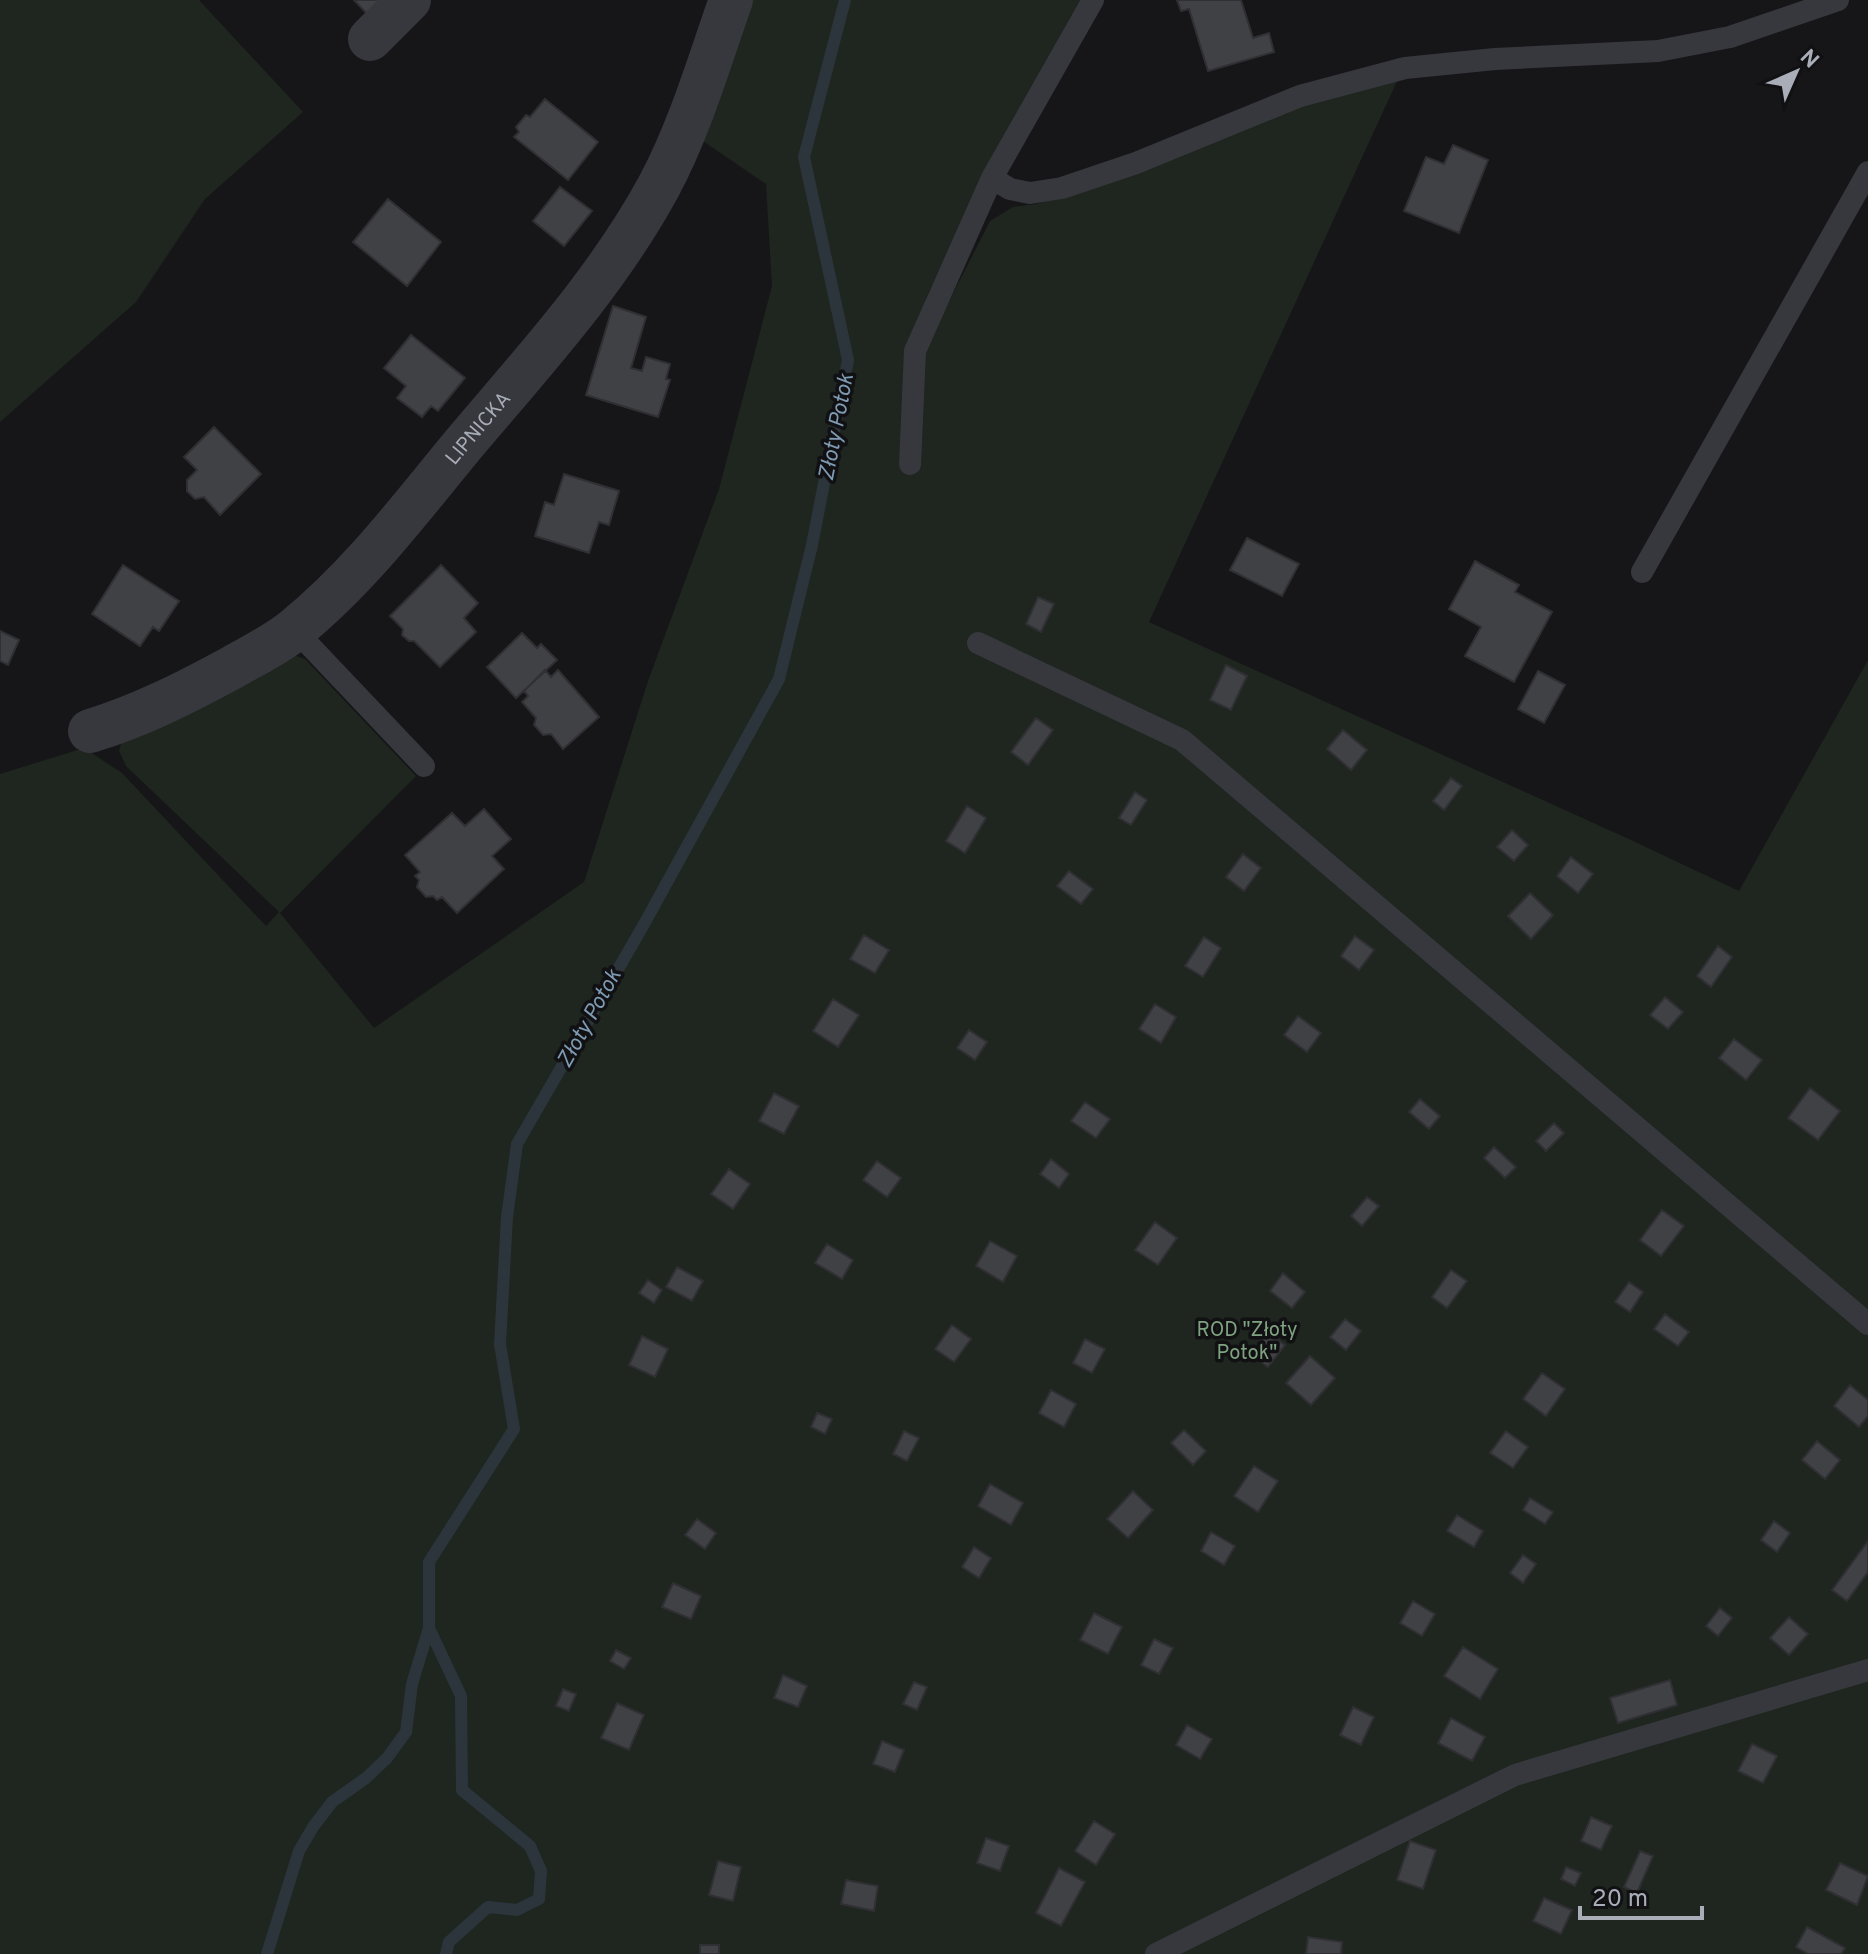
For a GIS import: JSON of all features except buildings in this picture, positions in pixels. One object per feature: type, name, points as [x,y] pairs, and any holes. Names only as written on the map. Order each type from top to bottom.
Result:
[{"type":"street","points":[[370,39],[409,0]]},
{"type":"street","name":"LIPNICKA","points":[[90,731],[186,693],[268,648],[295,630],[375,550],[584,300],[621,248],[679,145],[731,0]]},
{"type":"lane","points":[[910,464],[915,351],[992,178],[1093,0]]},
{"type":"lane","points":[[992,178],[1010,189],[1030,193],[1062,188],[1136,163],[1300,96],[1405,68],[1495,59],[1658,51],[1730,37],[1838,0]]},
{"type":"lane","points":[[1642,572],[1868,172]]},
{"type":"lane","points":[[295,630],[424,766]]},
{"type":"lane","points":[[978,643],[1182,740],[1868,1324]]},
{"type":"lane","points":[[1156,1954],[1515,1775],[1868,1670]]},
{"type":"green space","points":[[0,0],[199,0],[303,112],[205,199],[136,302],[0,422]]},
{"type":"green space","name":"ROD \"Złoty Potok\"","points":[[740,0],[1084,0],[979,187],[926,298],[939,321],[990,221],[1013,207],[1036,204],[1134,174],[1234,129],[1336,95],[1398,79],[1149,622],[1739,891],[1868,660],[1868,1954],[0,1954],[0,774],[84,748],[122,773],[266,926],[279,912],[126,766],[119,751],[122,740],[288,653],[305,659],[416,776],[280,913],[374,1028],[584,882],[648,681],[719,489],[772,286],[766,184],[694,135]]},
{"type":"waterway","name":"Złoty Potok","points":[[446,1954],[449,1942],[488,1907],[517,1910],[539,1899],[541,1871],[530,1846],[462,1790],[461,1696],[429,1628],[429,1562],[514,1429],[500,1344],[507,1217],[517,1144],[643,926],[779,679],[812,545],[848,360],[804,157],[845,0]]},
{"type":"waterway","points":[[267,1954],[299,1851],[313,1827],[332,1802],[366,1778],[387,1758],[406,1732],[412,1684],[429,1628]]}]
